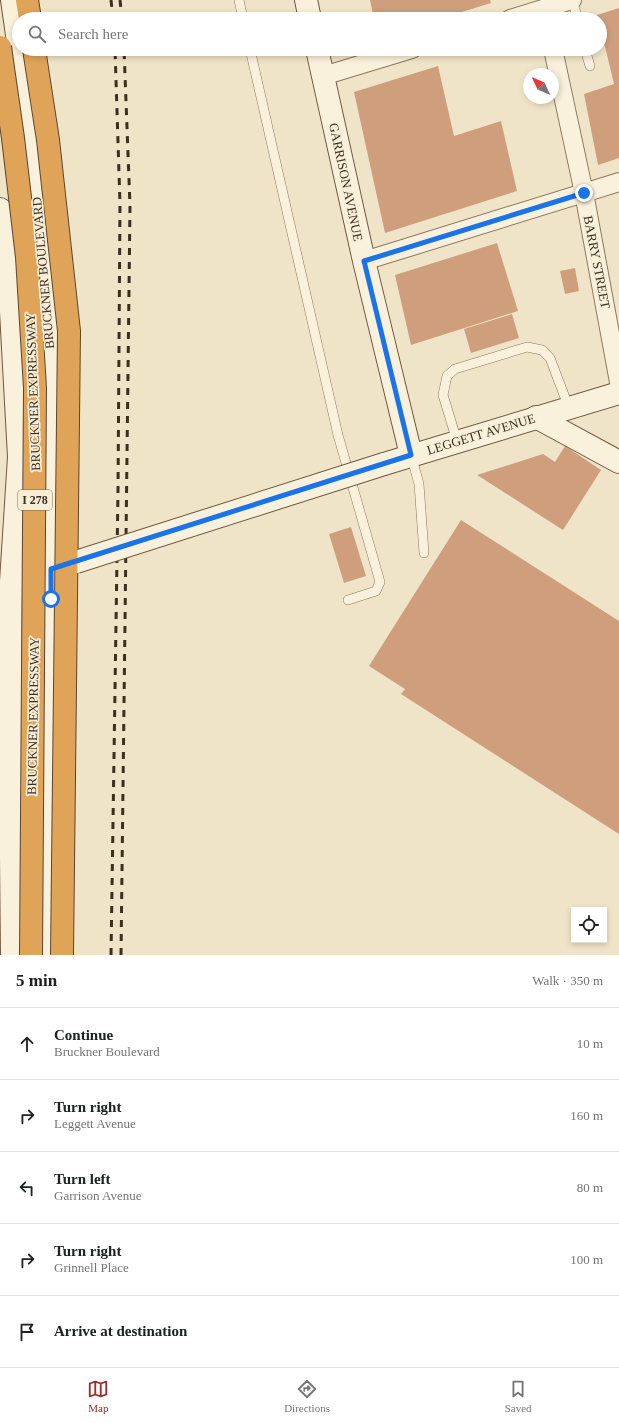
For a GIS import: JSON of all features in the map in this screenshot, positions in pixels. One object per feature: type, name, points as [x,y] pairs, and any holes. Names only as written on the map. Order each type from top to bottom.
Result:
[{"type":"highway","points":[[27,0],[29,12]]},
{"type":"highway","name":"BRUCKNER EXPRESSWAY","points":[[0,47],[13,138],[27,257],[35,388],[31,955]]},
{"type":"highway","name":"I 278","points":[[35,56],[52,172],[69,331],[62,955]]},
{"type":"main road","name":"BRUCKNER BOULEVARD","points":[[12,0],[14,12]]},
{"type":"main road","points":[[306,0],[309,12]]},
{"type":"main road","name":"BRUCKNER BOULEVARD","points":[[20,56],[29,119],[51,342],[51,569],[46,836],[46,955]]},
{"type":"main road","name":"GARRISON AVENUE","points":[[319,56],[364,261],[411,455]]},
{"type":"main road","points":[[0,209],[10,293],[19,457],[6,583],[12,955]]},
{"type":"main road","name":"LEGGETT AVENUE","points":[[6,583],[411,455],[619,393]]},
{"type":"main road","points":[[536,417],[619,462]]},
{"type":"street","points":[[534,12],[572,0]]},
{"type":"street","points":[[323,76],[389,56]]},
{"type":"street","name":"BARRY STREET","points":[[555,56],[584,193],[619,382]]},
{"type":"street","points":[[0,124],[29,119]]},
{"type":"street","points":[[364,261],[619,182]]},
{"type":"lane","points":[[239,0],[242,12]]},
{"type":"lane","points":[[572,0],[576,12]]},
{"type":"lane","points":[[252,56],[338,435],[380,582],[376,591],[348,600]]},
{"type":"lane","points":[[587,56],[590,66]]},
{"type":"lane","points":[[457,441],[443,396],[448,376],[455,369],[527,346],[542,350],[550,358],[569,408]]},
{"type":"lane","points":[[411,455],[419,484],[424,553]]},
{"type":"building","points":[[370,0],[490,0],[491,3],[462,12],[373,12]]},
{"type":"building","points":[[619,8],[619,158],[598,165],[584,94],[614,84],[607,55],[606,12]]},
{"type":"building","points":[[438,66],[454,136],[501,121],[517,191],[385,233],[354,92]]},
{"type":"building","points":[[497,243],[518,311],[411,345],[395,275]]},
{"type":"building","points":[[575,268],[579,291],[565,294],[560,271]]},
{"type":"building","points":[[512,314],[519,338],[471,353],[464,329]]},
{"type":"building","points":[[565,446],[601,470],[563,530],[477,475],[543,454],[555,462]]},
{"type":"building","points":[[461,520],[619,621],[619,834],[401,694],[405,689],[369,666]]},
{"type":"building","points":[[351,527],[366,576],[344,583],[329,534]]},
{"type":"railway","points":[[111,0],[112,12]]},
{"type":"railway","points":[[120,0],[121,12]]},
{"type":"railway","points":[[111,955],[118,491],[120,204],[115,56]]},
{"type":"railway","points":[[121,955],[130,206],[124,56]]},
{"type":"route","points":[[51,599],[51,569],[74,563],[411,455],[364,261],[584,193]]}]
